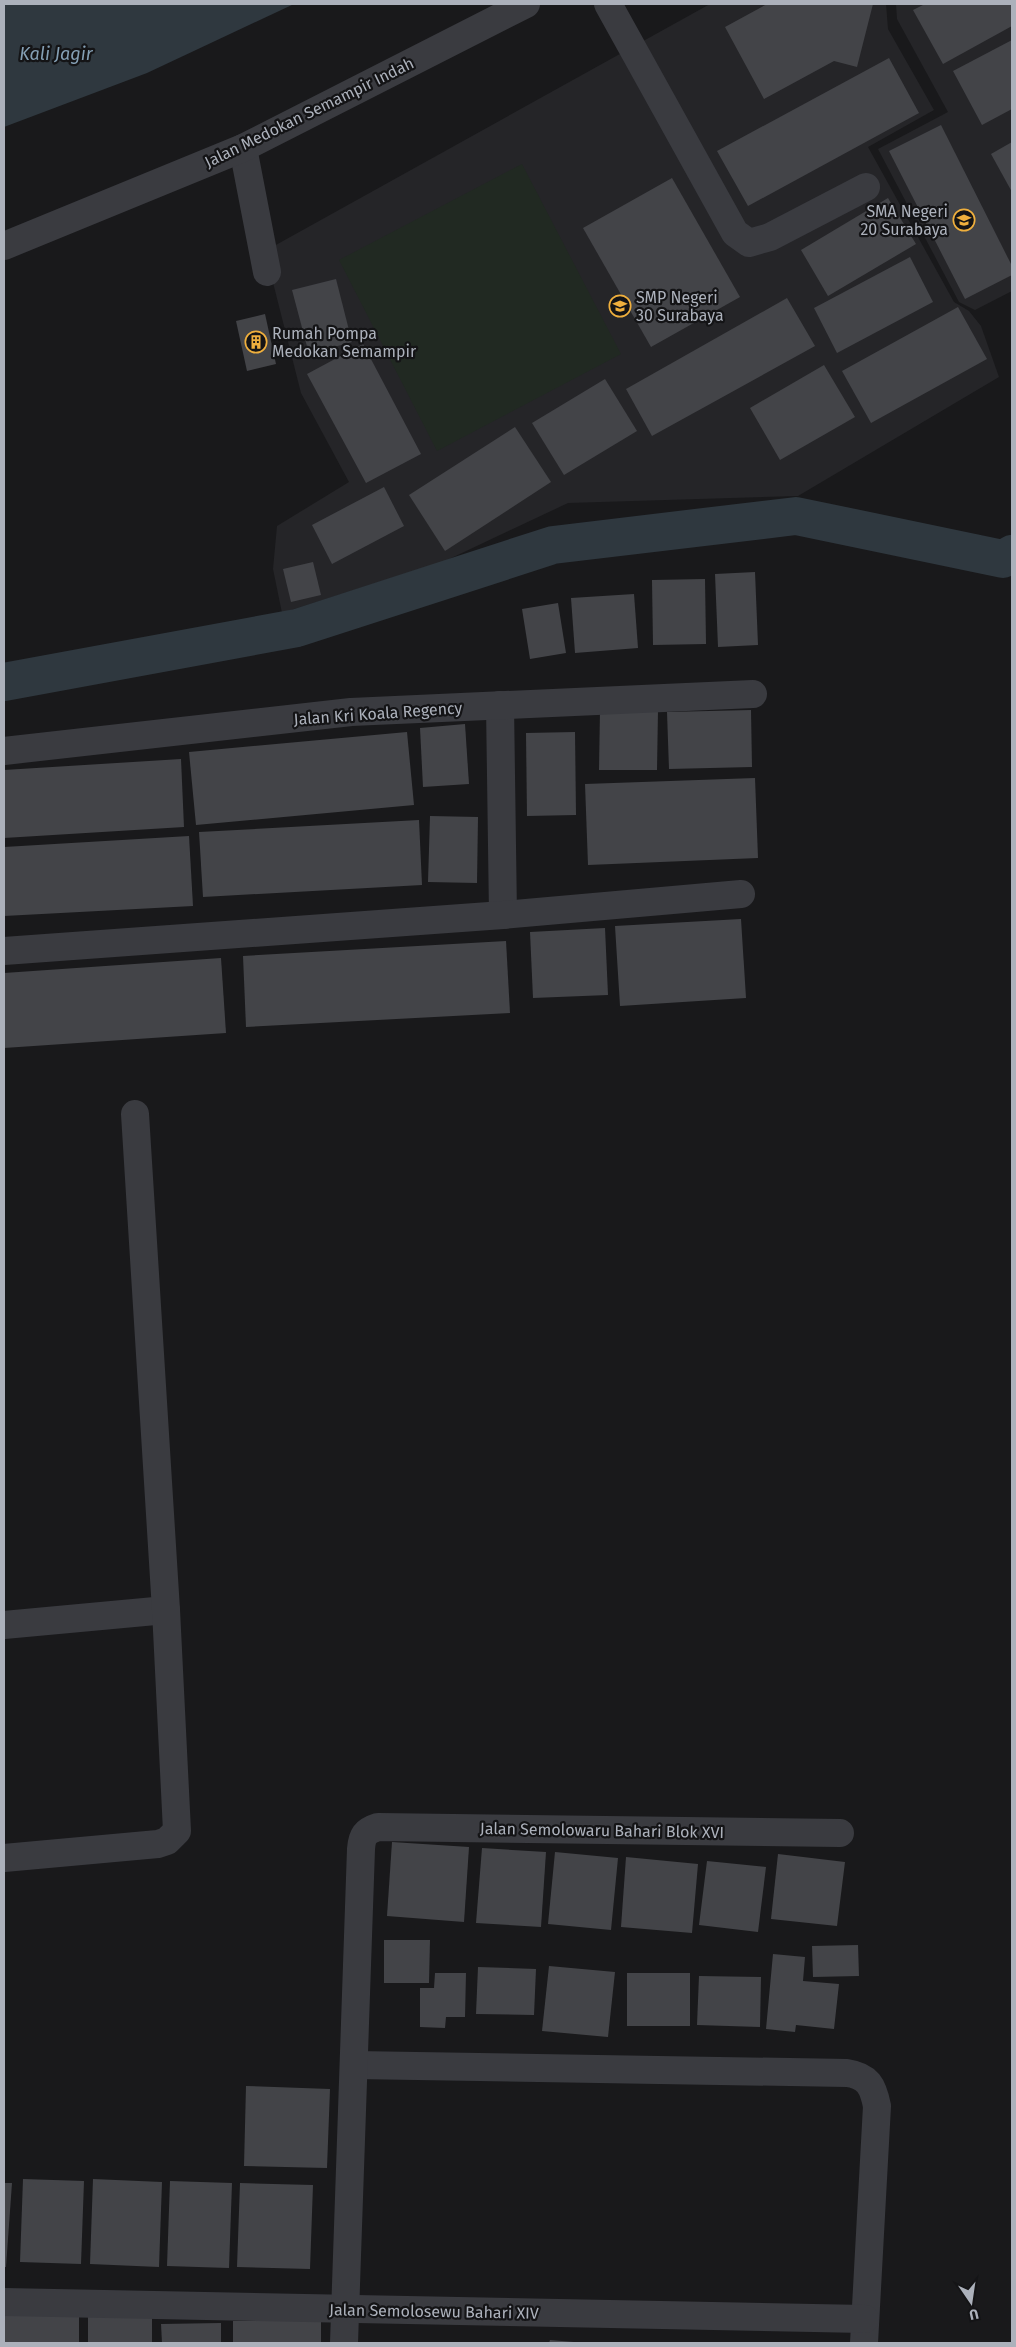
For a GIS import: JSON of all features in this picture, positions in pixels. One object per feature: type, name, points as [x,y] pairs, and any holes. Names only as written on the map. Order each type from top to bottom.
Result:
[{"type":"street","name":"Jalan Medokan Semampir Indah","points":[[4,246],[243,148],[526,4]]},
{"type":"street","points":[[608,4],[735,234],[749,243],[770,237],[866,187]]},
{"type":"street","points":[[243,148],[267,272]]},
{"type":"street","name":"Jalan Kri Koala Regency","points":[[4,751],[351,712],[753,694]]},
{"type":"street","points":[[500,705],[503,915]]},
{"type":"street","points":[[4,951],[503,915],[740,894]]},
{"type":"street","points":[[4,1858],[158,1844],[167,1841],[177,1831],[166,1610],[135,1114]]},
{"type":"street","points":[[4,1625],[166,1610]]},
{"type":"street","name":"Jalan Semolowaru Bahari Blok XVI","points":[[355,2065],[361,1849],[362,1838],[366,1832],[378,1827],[840,1833]]},
{"type":"street","points":[[344,2343],[355,2065],[858,2075],[868,2080],[877,2106],[864,2331]]},
{"type":"street","name":"Jalan Semolosewu Bahari XIV","points":[[4,2302],[345,2309],[864,2331]]},
{"type":"shaded area","name":"SMP Negeri 30 Surabaya","points":[[710,4],[886,4],[888,29],[934,110],[868,147],[954,302],[969,311],[981,326],[999,377],[798,496],[568,503],[445,561],[282,613],[273,569],[277,526],[349,482],[301,393],[265,251]]},
{"type":"shaded area","name":"SMA Negeri 20 Surabaya","points":[[896,4],[1012,4],[1012,291],[975,310],[959,302],[878,149],[948,112],[897,19]]},
{"type":"shaded area","points":[[522,164],[621,354],[437,451],[339,260]]},
{"type":"water","name":"Kali Jagir","points":[[4,4],[294,4],[147,73],[4,127]]},
{"type":"building","points":[[767,4],[873,4],[857,67],[834,61],[764,99],[725,27]]},
{"type":"building","points":[[925,4],[1012,4],[1012,26],[943,64],[913,10]]},
{"type":"building","points":[[1012,40],[1012,109],[982,125],[953,71]]},
{"type":"building","points":[[889,58],[919,113],[748,206],[717,151]]},
{"type":"building","points":[[941,125],[1012,266],[1012,275],[965,299],[889,151]]},
{"type":"building","points":[[1012,142],[1012,192],[991,154]]},
{"type":"building","points":[[672,178],[740,297],[651,347],[583,228]]},
{"type":"building","points":[[888,198],[916,244],[828,296],[801,250]]},
{"type":"building","points":[[910,257],[933,302],[837,353],[814,308]]},
{"type":"building","points":[[336,279],[352,342],[309,354],[292,290]]},
{"type":"building","points":[[787,298],[815,346],[652,436],[626,389]]},
{"type":"building","points":[[958,307],[987,359],[871,423],[842,371]]},
{"type":"building","name":"Rumah Pompa Medokan Semampir","points":[[265,314],[276,364],[247,371],[236,321]]},
{"type":"building","points":[[363,344],[421,454],[366,483],[307,374]]},
{"type":"building","points":[[824,365],[855,417],[780,460],[750,408]]},
{"type":"building","points":[[605,379],[637,431],[564,475],[532,423]]},
{"type":"building","points":[[515,427],[551,482],[445,551],[409,495]]},
{"type":"building","points":[[384,487],[404,526],[332,564],[312,525]]},
{"type":"building","points":[[313,562],[321,595],[291,602],[283,569]]},
{"type":"building","points":[[755,572],[758,645],[718,647],[715,574]]},
{"type":"building","points":[[705,579],[706,644],[653,645],[652,580]]},
{"type":"building","points":[[634,594],[638,648],[575,653],[571,598]]},
{"type":"building","points":[[558,603],[566,653],[530,659],[522,609]]},
{"type":"building","points":[[600,710],[658,710],[657,770],[599,770]]},
{"type":"building","points":[[751,710],[752,767],[669,769],[667,712]]},
{"type":"building","points":[[465,724],[469,784],[423,787],[420,728]]},
{"type":"building","points":[[407,732],[414,805],[196,825],[189,752]]},
{"type":"building","points":[[575,732],[576,815],[527,816],[526,733]]},
{"type":"building","points":[[181,759],[184,827],[4,838],[4,770]]},
{"type":"building","points":[[755,778],[758,858],[588,865],[585,784]]},
{"type":"building","points":[[430,816],[478,817],[477,883],[428,882]]},
{"type":"building","points":[[419,820],[422,885],[203,897],[199,832]]},
{"type":"building","points":[[189,836],[193,906],[4,916],[4,847]]},
{"type":"building","points":[[741,919],[746,998],[620,1006],[615,926]]},
{"type":"building","points":[[605,928],[608,995],[533,998],[530,932]]},
{"type":"building","points":[[506,941],[510,1013],[246,1027],[243,956]]},
{"type":"building","points":[[221,958],[226,1033],[4,1048],[4,973]]},
{"type":"building","points":[[392,1842],[469,1847],[464,1922],[387,1916]]},
{"type":"building","points":[[482,1848],[546,1852],[541,1927],[476,1923]]},
{"type":"building","points":[[555,1852],[618,1858],[611,1930],[548,1924]]},
{"type":"building","points":[[778,1854],[845,1862],[837,1926],[771,1919]]},
{"type":"building","points":[[626,1857],[698,1864],[692,1933],[621,1927]]},
{"type":"building","points":[[707,1861],[766,1867],[758,1932],[699,1925]]},
{"type":"building","points":[[384,1940],[430,1940],[429,1983],[384,1983]]},
{"type":"building","points":[[858,1945],[859,1976],[813,1977],[812,1946]]},
{"type":"building","points":[[773,1954],[805,1957],[803,1981],[839,1984],[834,2029],[796,2025],[795,2032],[766,2029]]},
{"type":"building","points":[[549,1966],[615,1972],[608,2037],[542,2031]]},
{"type":"building","points":[[478,1967],[536,1969],[534,2015],[476,2014]]},
{"type":"building","points":[[435,1973],[466,1973],[465,2017],[446,2017],[445,2028],[420,2027],[420,1988],[434,1988]]},
{"type":"building","points":[[627,1973],[690,1973],[690,2026],[627,2026]]},
{"type":"building","points":[[699,1976],[761,1977],[760,2027],[697,2025]]},
{"type":"building","points":[[246,2086],[330,2089],[327,2168],[244,2166]]},
{"type":"building","points":[[23,2179],[84,2181],[81,2264],[20,2262]]},
{"type":"building","points":[[93,2179],[162,2182],[159,2267],[90,2264]]},
{"type":"building","points":[[170,2181],[232,2183],[229,2268],[167,2266]]},
{"type":"building","points":[[4,2183],[12,2183],[6,2267],[4,2267]]},
{"type":"building","points":[[240,2183],[313,2185],[310,2269],[237,2267]]},
{"type":"building","points":[[79,2314],[79,2343],[4,2343],[4,2315]]},
{"type":"building","points":[[88,2314],[152,2314],[152,2343],[88,2343]]},
{"type":"building","points":[[233,2321],[321,2321],[321,2343],[233,2343]]},
{"type":"building","points":[[221,2323],[221,2343],[162,2343],[161,2324]]},
{"type":"building","points":[[550,2340],[574,2342],[574,2343],[549,2343]]},
{"type":"waterway","points":[[4,682],[297,628],[553,545],[796,516],[1003,559],[1012,554]]},
{"type":"place","name":"SMA Negeri 20 Surabaya","points":[[964,220]]},
{"type":"place","name":"SMP Negeri 30 Surabaya","points":[[620,306]]},
{"type":"place","name":"Rumah Pompa Medokan Semampir","points":[[256,342]]}]
